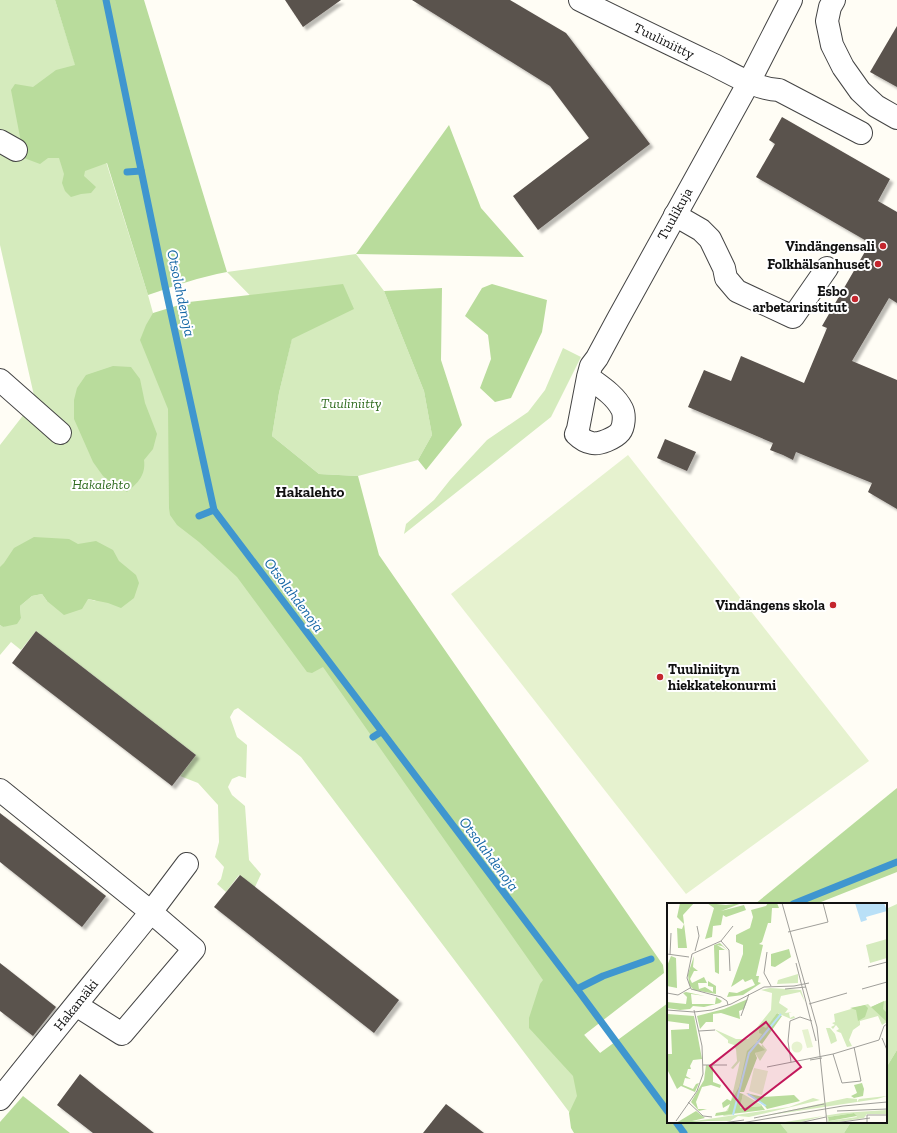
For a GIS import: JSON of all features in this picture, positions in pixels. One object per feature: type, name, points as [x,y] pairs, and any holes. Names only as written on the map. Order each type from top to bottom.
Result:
[{"type":"street","name":"Tuuliniitty","points":[[580,0],[749,82],[770,90],[779,90],[861,133]]},
{"type":"street","name":"Tuulikuja","points":[[588,377],[618,402],[623,410],[624,424],[620,433],[606,442],[593,444],[582,439],[576,434],[588,377],[592,366],[749,82],[791,0]]},
{"type":"street","points":[[834,0],[830,7],[827,21],[832,45],[843,67],[860,91],[876,106],[897,118]]},
{"type":"street","points":[[675,215],[701,230],[710,238],[724,268],[726,278],[737,291],[793,317],[827,268]]},
{"type":"street","points":[[0,380],[60,433]]},
{"type":"street","points":[[0,790],[151,912],[194,949],[122,1034],[76,1004]]},
{"type":"street","name":"Hakamäki","points":[[0,1098],[151,912],[187,864]]},
{"type":"green space","name":"Hakalehto","points":[[0,0],[55,0],[153,313],[573,1022],[600,1053],[585,1133],[301,757],[238,708],[234,710],[230,717],[237,737],[247,745],[246,778],[239,776],[232,779],[228,787],[232,795],[245,806],[249,860],[261,874],[255,887],[239,875],[226,892],[217,884],[221,879],[224,867],[215,857],[219,842],[218,805],[198,783],[180,776],[196,755],[36,631],[21,650],[11,642],[0,655],[0,625],[3,627],[21,618],[20,606],[32,596],[42,594],[47,601],[88,599],[96,601],[71,581],[0,605],[0,445],[35,400],[0,245]]},
{"type":"green space","points":[[55,0],[144,0],[227,272],[197,279],[148,295],[107,163],[85,171],[84,176],[96,187],[91,193],[71,197],[65,191],[62,183],[64,174],[59,158],[48,158],[40,164],[24,158],[11,90],[15,84],[33,87],[56,70],[75,65]]},
{"type":"green space","points":[[449,125],[481,208],[524,257],[356,254]]},
{"type":"green space","name":"Tuuliniitty","points":[[356,254],[384,291],[424,391],[432,435],[418,460],[358,476],[319,474],[272,436],[279,393],[292,338],[227,272]]},
{"type":"green space","points":[[343,284],[354,309],[292,339],[279,393],[272,436],[319,474],[358,476],[379,555],[663,965],[664,973],[584,1035],[600,1053],[667,1004],[667,1123],[780,1123],[788,1133],[574,1133],[571,1128],[569,1113],[577,1096],[573,1076],[529,1028],[529,1018],[540,984],[543,980],[323,667],[312,673],[307,672],[237,577],[199,542],[177,525],[170,515],[168,409],[140,340],[153,313],[189,302]]},
{"type":"green space","points":[[492,284],[547,300],[542,332],[511,398],[495,402],[480,388],[491,359],[488,335],[465,316],[482,288]]},
{"type":"green space","points":[[442,288],[441,360],[462,425],[426,470],[418,460],[432,435],[424,391],[384,291]]},
{"type":"green space","points":[[563,348],[581,357],[551,417],[404,534],[406,524],[434,500],[450,480],[487,440],[528,412],[545,390]]},
{"type":"green space","points":[[113,366],[131,367],[140,379],[145,403],[157,434],[153,449],[144,460],[144,470],[138,482],[127,492],[103,476],[93,462],[74,419],[74,400],[77,388],[86,375]]},
{"type":"green space","name":"Tuuliniityn hiekkatekonurmi","points":[[628,455],[869,761],[686,894],[451,594]]},
{"type":"green space","points":[[34,537],[69,539],[78,544],[96,541],[113,550],[119,561],[136,575],[139,583],[134,598],[121,608],[108,603],[88,599],[82,609],[64,615],[47,601],[42,594],[32,596],[20,606],[21,618],[17,624],[3,627],[0,625],[0,567],[14,548]]},
{"type":"green space","points":[[897,788],[897,872],[819,903],[756,903]]},
{"type":"green space","points":[[897,904],[897,1050],[887,1066],[887,909]]},
{"type":"green space","points":[[897,1050],[897,1133],[844,1133],[850,1123],[887,1123],[887,1066]]},
{"type":"green space","points":[[23,1096],[70,1133],[0,1133],[0,1122]]},
{"type":"green space","points":[[780,1123],[850,1123],[844,1133],[788,1133]]},
{"type":"building","points":[[285,0],[341,0],[303,27]]},
{"type":"building","points":[[412,0],[510,0],[566,33],[650,144],[538,230],[513,196],[589,138],[550,86]]},
{"type":"building","points":[[897,26],[897,87],[870,72]]},
{"type":"building","points":[[782,117],[890,179],[878,201],[897,212],[897,303],[889,298],[852,361],[897,380],[897,509],[868,492],[872,483],[796,452],[793,460],[770,450],[773,443],[688,407],[704,370],[731,381],[741,356],[804,383],[827,328],[822,326],[870,243],[756,177],[775,144],[769,140]]},
{"type":"building","points":[[665,439],[696,452],[687,471],[657,458]]},
{"type":"building","points":[[36,631],[196,755],[172,786],[12,663]]},
{"type":"building","points":[[0,813],[106,896],[82,927],[0,862]]},
{"type":"building","points":[[240,875],[399,1000],[374,1033],[214,907]]},
{"type":"building","points":[[0,963],[56,1007],[33,1036],[0,1011]]},
{"type":"building","points":[[80,1074],[154,1133],[93,1133],[57,1105]]},
{"type":"building","points":[[446,1104],[484,1133],[423,1133]]},
{"type":"waterway","name":"Otsolahdenoja","points":[[106,0],[165,286],[214,510],[577,989],[667,1111]]},
{"type":"waterway","points":[[127,172],[141,171]]},
{"type":"waterway","points":[[199,516],[214,510]]},
{"type":"waterway","points":[[373,737],[381,732]]},
{"type":"waterway","points":[[795,903],[897,862]]},
{"type":"waterway","points":[[577,989],[603,976],[651,959]]},
{"type":"waterway","name":"Otsolahdenoja","points":[[677,1123],[684,1133]]},
{"type":"place","name":"Vindängensali","points":[[883,246]]},
{"type":"place","name":"Folkhälsanhuset","points":[[878,264]]},
{"type":"place","name":"Esbo arbetarinstitut","points":[[855,299]]},
{"type":"place","name":"Vindängens skola","points":[[833,605]]},
{"type":"place","name":"Tuuliniityn hiekkatekonurmi","points":[[660,677]]},
{"type":"district","name":"Hakalehto","points":[[310,492]]}]
